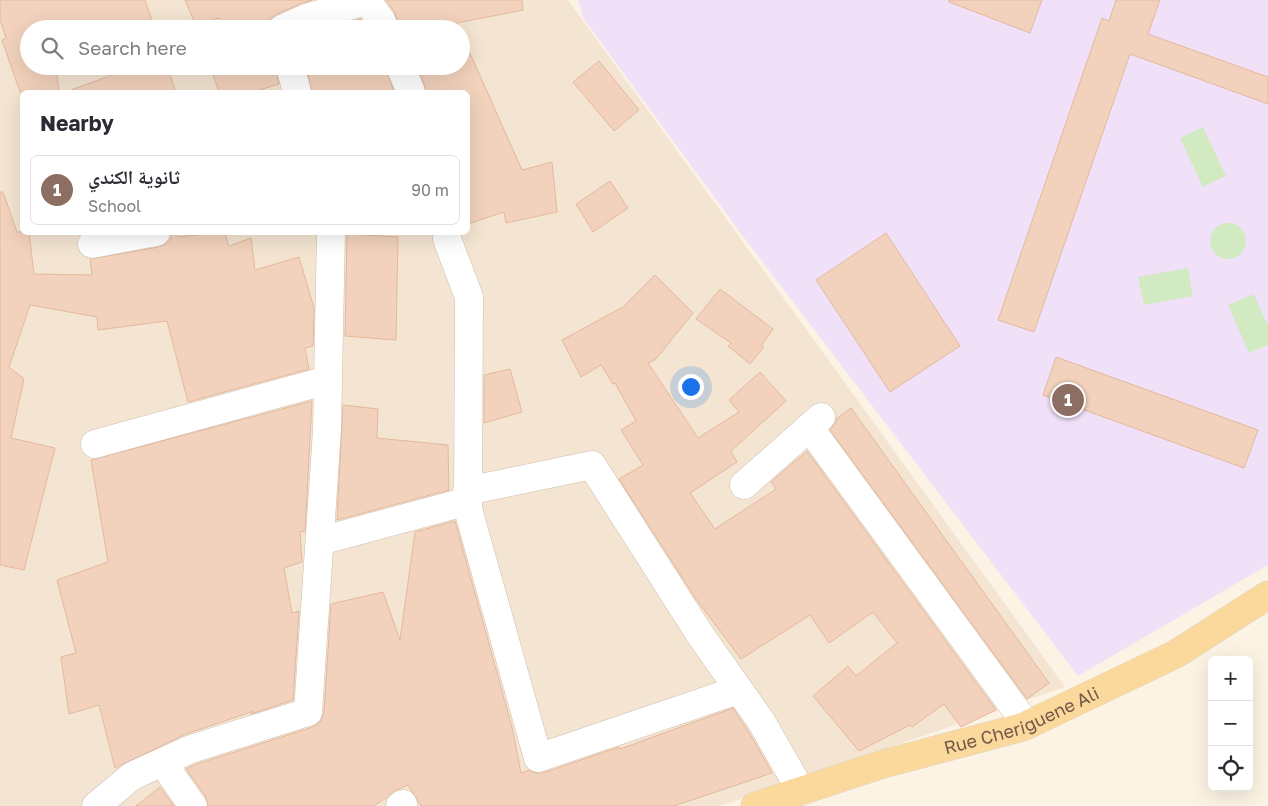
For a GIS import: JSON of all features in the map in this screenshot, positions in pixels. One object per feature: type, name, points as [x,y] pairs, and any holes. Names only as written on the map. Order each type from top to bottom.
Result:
[{"type":"main road","name":"Rue Cheriguene Ali","points":[[755,806],[883,764],[1027,725],[1176,654],[1268,595]]},
{"type":"street","points":[[302,20],[366,0],[381,20]]},
{"type":"street","points":[[292,75],[296,90]]},
{"type":"street","points":[[404,75],[410,90]]},
{"type":"street","points":[[92,244],[140,235]]},
{"type":"street","points":[[96,806],[132,776],[162,762],[191,750],[308,712],[327,430],[331,235]]},
{"type":"street","points":[[447,238],[469,297],[468,509],[538,758],[738,690]]},
{"type":"street","points":[[95,444],[328,380]]},
{"type":"street","points":[[744,485],[815,422],[1027,725]]},
{"type":"street","points":[[320,541],[468,496],[592,464],[701,636],[761,721],[801,791]]},
{"type":"street","points":[[162,762],[193,806]]},
{"type":"shaded area","points":[[0,0],[568,0],[1065,687],[720,806],[0,806]]},
{"type":"shaded area","points":[[578,0],[1268,0],[1268,565],[1078,676],[742,235],[583,18]]},
{"type":"green space","points":[[1203,127],[1226,176],[1203,187],[1180,138]]},
{"type":"green space","points":[[1228,223],[1235,224],[1241,228],[1245,234],[1245,248],[1241,254],[1235,258],[1228,259],[1221,258],[1215,254],[1211,248],[1210,241],[1211,234],[1215,228],[1221,224]]},
{"type":"green space","points":[[1188,268],[1193,296],[1144,305],[1138,277]]},
{"type":"green space","points":[[1254,294],[1268,326],[1268,345],[1249,353],[1228,305]]},
{"type":"building","points":[[0,0],[145,0],[152,20],[20,20],[20,75],[57,75],[59,90],[20,90],[20,92],[2,40],[6,38],[0,19]]},
{"type":"building","points":[[185,0],[312,0],[275,15],[269,20],[219,20],[219,18],[213,20],[193,20]]},
{"type":"building","points":[[386,0],[522,0],[523,10],[470,20],[397,20],[395,13]]},
{"type":"building","points":[[949,0],[1042,0],[1030,33],[949,2]]},
{"type":"building","points":[[1116,0],[1160,0],[1148,34],[1268,77],[1268,104],[1130,54],[1034,332],[998,320],[1102,18],[1109,21]]},
{"type":"building","points":[[470,53],[522,170],[552,162],[557,212],[506,223],[504,212],[470,223],[470,90],[426,90],[421,75],[470,75]]},
{"type":"building","points":[[599,61],[639,110],[614,131],[573,82]]},
{"type":"building","points":[[112,75],[170,75],[175,90],[71,90]]},
{"type":"building","points":[[213,75],[277,75],[279,84],[260,90],[218,90]]},
{"type":"building","points":[[308,75],[388,75],[393,90],[312,90]]},
{"type":"building","points":[[610,181],[628,208],[593,232],[576,204]]},
{"type":"building","points":[[0,192],[3,192],[17,232],[20,232],[20,235],[29,235],[34,274],[92,275],[90,259],[159,247],[166,244],[171,235],[178,235],[178,237],[225,235],[229,246],[251,238],[255,270],[299,257],[314,308],[313,346],[305,348],[309,369],[188,402],[167,321],[98,330],[97,317],[30,305],[9,367],[24,379],[11,438],[55,448],[24,570],[0,565]]},
{"type":"building","points":[[886,233],[960,346],[890,392],[816,280]]},
{"type":"building","points":[[347,235],[398,237],[396,340],[345,336]]},
{"type":"building","points":[[655,275],[693,313],[656,359],[648,363],[698,438],[739,412],[729,400],[760,372],[786,401],[731,451],[737,462],[690,493],[715,529],[776,489],[771,482],[807,451],[996,710],[961,727],[944,704],[912,727],[910,725],[859,751],[813,696],[848,666],[856,676],[897,643],[873,612],[829,643],[810,615],[741,659],[696,599],[619,479],[643,465],[621,430],[636,421],[615,383],[613,384],[601,365],[581,377],[562,340],[623,307]]},
{"type":"building","points":[[720,289],[773,329],[761,346],[764,347],[750,364],[728,346],[731,343],[696,319]]},
{"type":"building","points":[[1056,357],[1258,430],[1244,468],[1043,395]]},
{"type":"building","points":[[510,369],[522,412],[484,423],[484,375]]},
{"type":"building","points":[[312,401],[305,531],[300,532],[302,562],[284,568],[292,613],[299,611],[293,700],[186,734],[115,768],[99,705],[69,714],[61,657],[76,653],[57,580],[108,562],[91,460]]},
{"type":"building","points":[[343,405],[378,409],[377,438],[448,445],[449,490],[337,520]]},
{"type":"building","points":[[851,408],[1049,683],[1027,699],[830,430],[836,419]]},
{"type":"building","points":[[455,521],[513,731],[521,773],[529,770],[535,773],[543,773],[619,747],[620,749],[733,708],[772,773],[674,806],[421,806],[408,785],[394,791],[374,806],[208,806],[206,797],[186,769],[313,727],[320,722],[324,713],[331,604],[383,592],[400,640],[415,532]]},
{"type":"building","points":[[160,787],[174,806],[136,806]]},
{"type":"place","name":"ثانوية الكندي","points":[[1068,400]]}]
